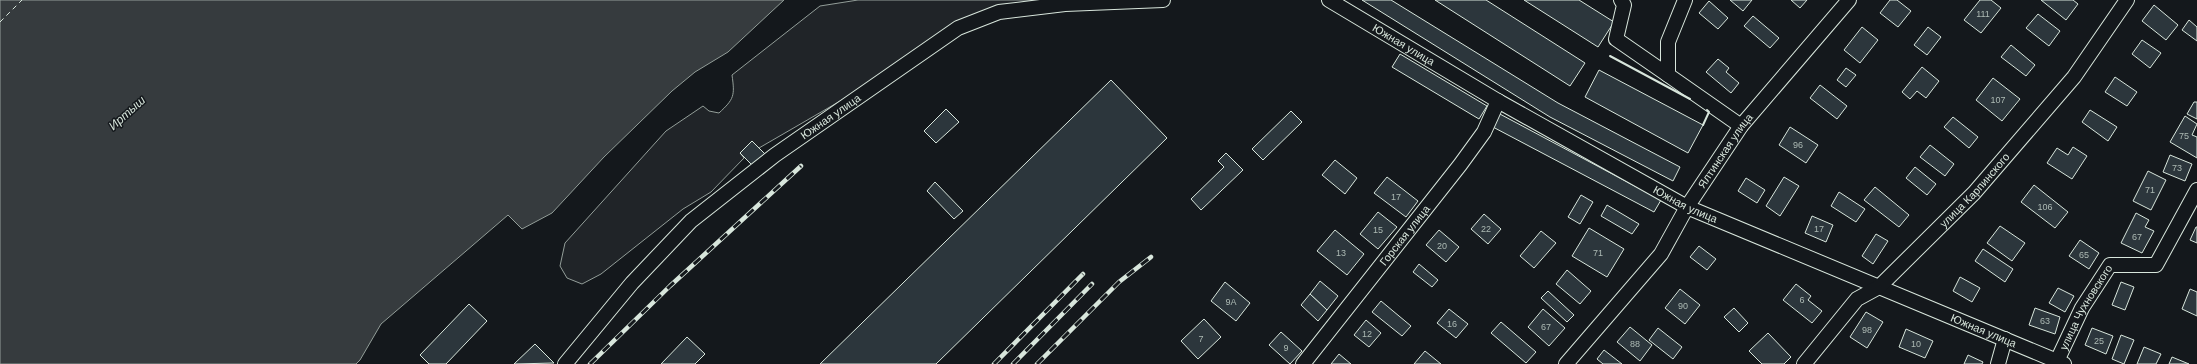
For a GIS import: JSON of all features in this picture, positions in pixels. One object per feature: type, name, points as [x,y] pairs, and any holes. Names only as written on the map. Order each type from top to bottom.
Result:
[{"type":"street","name":"Южная улица","points":[[565,364],[632,283],[691,221],[775,155],[958,28],[999,12],[1064,4],[1163,0]]},
{"type":"street","name":"Южная улица","points":[[1328,0],[1498,101],[1687,207],[2060,363]]},
{"type":"street","points":[[1621,0],[1624,6],[1616,38],[1741,126]]},
{"type":"street","points":[[1668,75],[1668,42],[1685,0]]},
{"type":"street","name":"Ялтинская улица","points":[[1566,364],[1661,254],[1687,207],[1741,126],[1849,0]]},
{"type":"street","name":"улица Карпинского","points":[[1804,364],[1857,299],[1879,287],[1974,194],[2074,77],[2127,0]]},
{"type":"street","name":"Горская улица","points":[[1303,364],[1460,165],[1484,132],[1498,101]]},
{"type":"street","name":"улица Чухновского","points":[[2060,363],[2082,308],[2110,264],[2156,266],[2197,190]]},
{"type":"street","points":[[1998,364],[2005,339]]},
{"type":"shaded area","points":[[858,0],[1064,0],[991,9],[873,82],[759,148],[752,141],[740,153],[744,158],[711,192],[683,209],[601,274],[582,284],[567,278],[560,266],[565,243],[666,131],[703,106],[709,111],[719,113],[728,104],[732,97],[732,75],[820,6]]},
{"type":"water","name":"Иртыш","points":[[0,0],[784,0],[728,52],[695,72],[672,91],[604,157],[552,213],[522,229],[508,215],[381,324],[360,360],[356,364],[0,364]]},
{"type":"building","points":[[1362,0],[1391,0],[1558,103],[1680,167],[1673,181],[1550,117]]},
{"type":"building","points":[[1435,0],[1486,0],[1585,63],[1570,86]]},
{"type":"building","points":[[1524,0],[1579,0],[1614,22],[1598,47]]},
{"type":"building","points":[[1730,0],[1752,0],[1743,11]]},
{"type":"building","points":[[1791,0],[1807,0],[1800,8]]},
{"type":"building","points":[[1890,0],[1897,0],[1911,11],[1898,27],[1880,13]]},
{"type":"building","points":[[1980,0],[1991,0],[2001,8],[1981,33],[1964,20]]},
{"type":"building","points":[[2041,0],[2073,0],[2078,4],[2066,20]]},
{"type":"building","points":[[1709,1],[1728,18],[1718,29],[1699,13]]},
{"type":"building","points":[[2154,5],[2178,25],[2166,40],[2142,21]]},
{"type":"building","points":[[2038,14],[2060,31],[2049,46],[2026,28]]},
{"type":"building","points":[[1753,16],[1779,38],[1770,48],[1744,26]]},
{"type":"building","points":[[2189,20],[2197,27],[2197,41],[2182,30]]},
{"type":"building","points":[[1862,27],[1878,40],[1860,63],[1844,50]]},
{"type":"building","points":[[1928,27],[1941,37],[1927,55],[1914,45]]},
{"type":"building","points":[[2142,40],[2161,53],[2150,68],[2132,54]]},
{"type":"building","points":[[2011,45],[2035,65],[2026,76],[2001,57]]},
{"type":"building","points":[[1400,54],[1487,106],[1479,119],[1392,67]]},
{"type":"building","points":[[1718,59],[1729,68],[1726,72],[1739,83],[1731,93],[1706,72]]},
{"type":"building","points":[[1922,67],[1939,81],[1926,98],[1917,91],[1910,99],[1902,92]]},
{"type":"building","points":[[1846,68],[1856,75],[1846,87],[1837,80]]},
{"type":"building","points":[[1599,70],[1703,125],[1688,153],[1585,97]]},
{"type":"building","points":[[2115,77],[2137,92],[2127,106],[2105,92]]},
{"type":"building","points":[[1993,78],[2020,99],[2002,121],[1976,100]]},
{"type":"building","points":[[1111,80],[1167,138],[936,364],[820,364]]},
{"type":"building","points":[[1820,85],[1847,106],[1837,119],[1810,98]]},
{"type":"building","points":[[2194,102],[2197,102],[2197,119],[2187,114]]},
{"type":"building","points":[[946,109],[959,122],[936,143],[924,131]]},
{"type":"building","points":[[2090,110],[2117,127],[2108,141],[2082,122]]},
{"type":"building","points":[[1291,111],[1302,122],[1263,160],[1252,149]]},
{"type":"building","points":[[1498,113],[1661,200],[1654,212],[1491,126]]},
{"type":"building","points":[[2185,116],[2197,124],[2192,135],[2197,137],[2197,158],[2170,142]]},
{"type":"building","points":[[1953,117],[1978,137],[1969,148],[1944,127]]},
{"type":"building","points":[[1790,127],[1818,145],[1806,163],[1779,145]]},
{"type":"building","points":[[752,141],[765,154],[753,166],[740,153]]},
{"type":"building","points":[[1930,145],[1954,164],[1945,176],[1920,157]]},
{"type":"building","points":[[2073,147],[2087,156],[2072,179],[2047,163],[2057,148],[2068,155]]},
{"type":"building","points":[[1226,153],[1243,170],[1201,210],[1191,199],[1224,167],[1218,161]]},
{"type":"building","points":[[2170,155],[2192,164],[2185,181],[2163,172]]},
{"type":"building","points":[[1335,160],[1357,178],[1345,194],[1322,175]]},
{"type":"building","points":[[1915,167],[1936,184],[1927,195],[1906,178]]},
{"type":"building","points":[[2148,171],[2166,180],[2151,210],[2133,201]]},
{"type":"building","points":[[1387,177],[1418,201],[1406,217],[1374,193]]},
{"type":"building","points":[[1784,177],[1799,186],[1780,216],[1766,206]]},
{"type":"building","points":[[1746,178],[1765,190],[1757,203],[1738,191]]},
{"type":"building","points":[[935,182],[963,211],[954,219],[927,191]]},
{"type":"building","points":[[2034,185],[2068,212],[2055,228],[2021,202]]},
{"type":"building","points":[[1875,187],[1909,215],[1899,227],[1864,200]]},
{"type":"building","points":[[1839,192],[1865,209],[1856,222],[1831,206]]},
{"type":"building","points":[[1581,195],[1593,202],[1580,224],[1568,217]]},
{"type":"building","points":[[1607,205],[1639,224],[1632,234],[1601,216]]},
{"type":"building","points":[[1378,212],[1397,227],[1378,249],[1360,234]]},
{"type":"building","points":[[2136,213],[2149,220],[2145,227],[2154,231],[2142,253],[2121,243]]},
{"type":"building","points":[[1484,214],[1501,229],[1488,244],[1471,229]]},
{"type":"building","points":[[1812,216],[1833,225],[1826,242],[1805,233]]},
{"type":"building","points":[[2000,226],[2025,243],[2012,261],[1987,243]]},
{"type":"building","points":[[2197,227],[2197,243],[2190,240]]},
{"type":"building","points":[[1589,228],[1624,249],[1607,277],[1572,256]]},
{"type":"building","points":[[1335,230],[1364,254],[1347,275],[1317,251]]},
{"type":"building","points":[[1439,230],[1459,247],[1446,262],[1426,245]]},
{"type":"building","points":[[1541,231],[1556,243],[1534,268],[1520,256]]},
{"type":"building","points":[[1876,234],[1888,241],[1873,264],[1862,256]]},
{"type":"building","points":[[2080,240],[2099,253],[2089,269],[2069,256]]},
{"type":"building","points":[[1699,246],[1716,259],[1707,270],[1690,257]]},
{"type":"building","points":[[1983,249],[2013,269],[2005,282],[1975,261]]},
{"type":"building","points":[[1419,264],[1438,280],[1432,287],[1413,272]]},
{"type":"building","points":[[1567,270],[1591,291],[1580,304],[1556,284]]},
{"type":"building","points":[[1960,277],[1980,288],[1972,302],[1953,291]]},
{"type":"building","points":[[1320,281],[1338,296],[1327,310],[1310,294]]},
{"type":"building","points":[[1225,282],[1250,303],[1236,321],[1211,301]]},
{"type":"building","points":[[2121,282],[2134,287],[2125,310],[2112,305]]},
{"type":"building","points":[[1796,284],[1811,296],[1808,300],[1822,311],[1812,323],[1783,300]]},
{"type":"building","points":[[2058,288],[2074,296],[2065,312],[2049,303]]},
{"type":"building","points":[[1680,289],[1700,305],[1685,324],[1665,308]]},
{"type":"building","points":[[2190,289],[2197,292],[2197,316],[2182,309]]},
{"type":"building","points":[[1548,291],[1574,315],[1567,322],[1541,298]]},
{"type":"building","points":[[1310,294],[1327,310],[1318,321],[1301,305]]},
{"type":"building","points":[[1381,301],[1411,326],[1402,336],[1372,312]]},
{"type":"building","points":[[469,304],[487,321],[446,364],[429,364],[420,355]]},
{"type":"building","points":[[1734,308],[1748,323],[1739,332],[1724,317]]},
{"type":"building","points":[[2035,308],[2060,317],[2055,334],[2029,325]]},
{"type":"building","points":[[1449,309],[1468,324],[1456,338],[1437,323]]},
{"type":"building","points":[[1543,309],[1565,328],[1549,346],[1528,327]]},
{"type":"building","points":[[1866,312],[1883,322],[1867,348],[1850,337]]},
{"type":"building","points":[[1204,319],[1221,337],[1198,359],[1181,341]]},
{"type":"building","points":[[1366,320],[1381,333],[1369,347],[1354,335]]},
{"type":"building","points":[[1501,322],[1536,352],[1526,363],[1491,333]]},
{"type":"building","points":[[1630,327],[1652,345],[1640,361],[1617,342]]},
{"type":"building","points":[[1658,328],[1682,347],[1673,359],[1649,340]]},
{"type":"building","points":[[2092,328],[2113,336],[2106,354],[2085,345]]},
{"type":"building","points":[[1906,329],[1933,341],[1925,358],[1899,347]]},
{"type":"building","points":[[1281,332],[1302,351],[1290,364],[1269,345]]},
{"type":"building","points":[[1768,333],[1791,357],[1784,364],[1762,364],[1749,351]]},
{"type":"building","points":[[2121,335],[2134,340],[2124,364],[2112,359]]},
{"type":"building","points":[[687,337],[705,354],[695,364],[661,364]]},
{"type":"building","points":[[535,344],[554,363],[514,364]]},
{"type":"building","points":[[2144,347],[2161,354],[2156,364],[2137,364]]},
{"type":"building","points":[[1604,350],[1622,364],[1603,364],[1597,359]]},
{"type":"building","points":[[1425,351],[1441,364],[1414,364]]},
{"type":"building","points":[[1339,354],[1351,364],[1331,364]]},
{"type":"building","points":[[1968,355],[1983,362],[1982,364],[1964,364]]},
{"type":"building","points":[[2172,357],[2189,364],[2169,364]]},
{"type":"ferry route","points":[[0,22],[22,0]]},
{"type":"railway","points":[[590,364],[670,286],[801,166]]},
{"type":"railway","points":[[1037,364],[1119,282],[1151,257]]},
{"type":"railway","points":[[994,364],[1083,274]]},
{"type":"railway","points":[[1013,364],[1092,284]]},
{"type":"wall","points":[[1610,56],[1690,99]]},
{"type":"wall","points":[[1703,125],[1709,112],[1707,110]]}]
